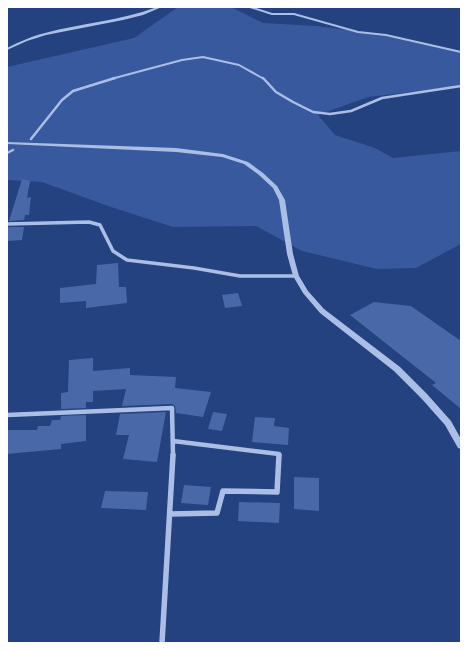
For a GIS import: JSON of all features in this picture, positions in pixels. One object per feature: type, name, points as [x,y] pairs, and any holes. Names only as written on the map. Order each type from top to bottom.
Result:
[{"type":"street","points":[[7,49],[34,36],[131,17],[160,7]]},
{"type":"street","points":[[250,7],[272,14],[294,14],[358,32],[386,34],[461,52]]},
{"type":"street","points":[[31,139],[62,100],[73,91],[95,83],[182,60],[202,57],[239,65],[263,78],[276,92],[314,112],[324,113],[351,111],[382,98],[461,86]]},
{"type":"street","points":[[7,143],[183,150],[223,156],[246,164],[261,174],[275,187],[282,200],[290,254],[296,276],[305,292],[322,310],[397,369],[448,423],[461,446]]},
{"type":"street","points":[[7,153],[13,150]]},
{"type":"street","points":[[7,224],[89,222],[100,225],[113,251],[127,260],[194,268],[240,276],[296,276]]},
{"type":"street","points":[[7,415],[172,408],[173,441],[170,514],[162,643]]},
{"type":"street","points":[[170,514],[217,513],[223,491],[277,492],[279,454],[173,441]]},
{"type":"shaded area","points":[[178,7],[231,7],[263,23],[317,26],[386,35],[461,51],[461,86],[368,97],[318,115],[335,135],[375,148],[393,158],[461,151],[461,244],[416,268],[377,269],[302,251],[256,226],[173,227],[111,207],[42,182],[7,180],[7,67],[134,38]]},
{"type":"building","points":[[22,179],[30,181],[27,198],[31,197],[29,215],[25,215],[24,220],[9,221]]},
{"type":"building","points":[[7,227],[24,227],[22,240],[7,241]]},
{"type":"building","points":[[118,263],[119,287],[126,287],[127,303],[86,308],[86,301],[60,303],[60,288],[96,284],[97,265]]},
{"type":"building","points":[[238,293],[242,306],[225,308],[222,295]]},
{"type":"building","points":[[374,302],[411,306],[461,341],[461,409],[432,385],[436,383],[350,315]]},
{"type":"building","points":[[93,358],[93,371],[130,368],[130,375],[176,377],[175,388],[211,392],[203,417],[176,413],[175,406],[172,404],[122,406],[126,389],[93,391],[93,402],[86,402],[86,408],[61,409],[61,393],[68,392],[69,360]]},
{"type":"building","points":[[166,412],[157,462],[123,459],[129,435],[116,435],[120,414]]},
{"type":"building","points":[[213,412],[227,414],[222,431],[208,429]]},
{"type":"building","points":[[86,415],[86,441],[61,444],[61,449],[7,454],[7,430],[37,430],[38,426],[50,426],[52,420],[60,420],[61,416]]},
{"type":"building","points":[[255,417],[275,418],[274,426],[289,428],[288,445],[252,442]]},
{"type":"building","points":[[294,477],[319,478],[319,511],[294,509]]},
{"type":"building","points":[[184,485],[211,487],[208,505],[181,503]]},
{"type":"building","points":[[105,491],[148,492],[146,510],[101,508]]},
{"type":"building","points":[[239,502],[280,503],[279,523],[238,521]]},
{"type":"tunnel","points":[[13,150],[31,139]]}]
